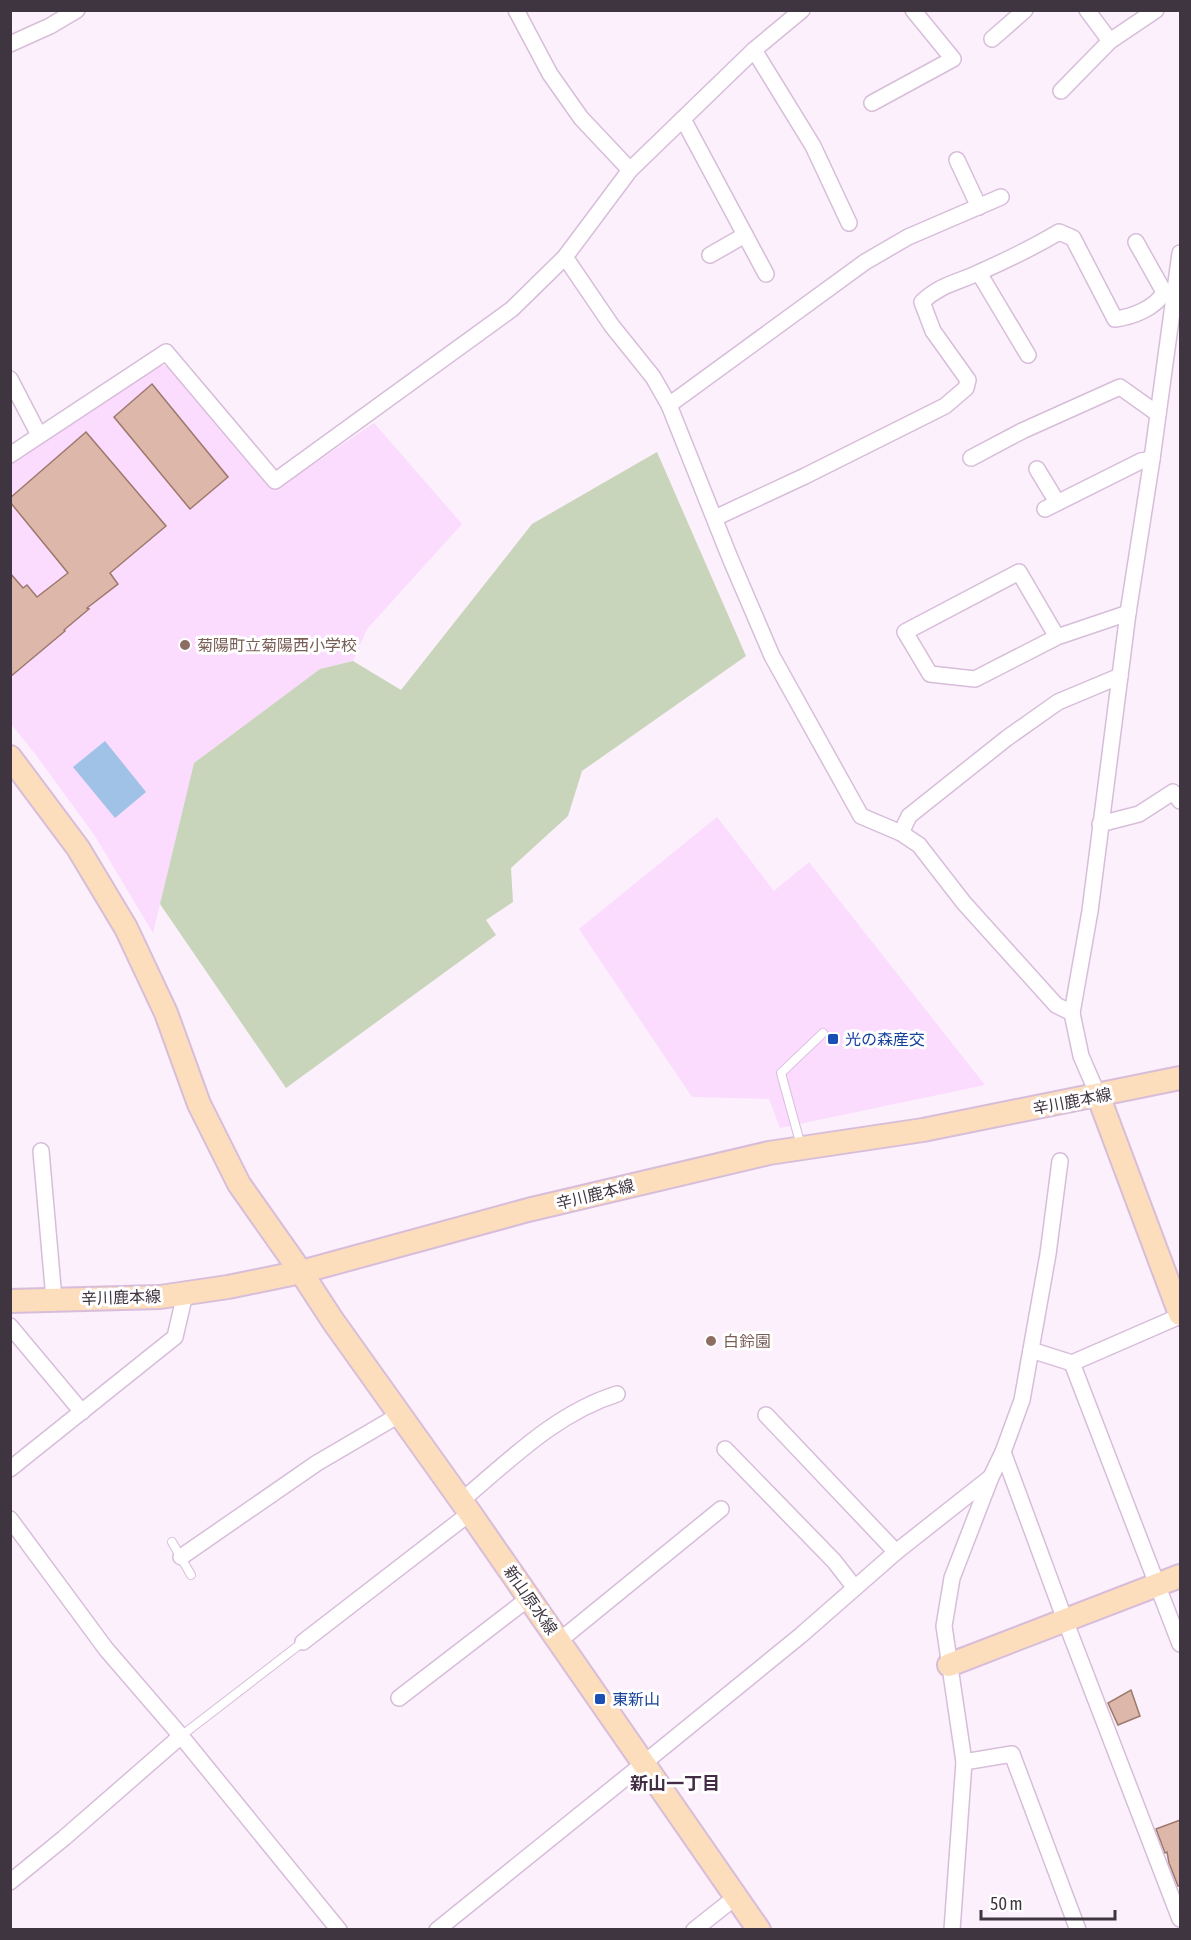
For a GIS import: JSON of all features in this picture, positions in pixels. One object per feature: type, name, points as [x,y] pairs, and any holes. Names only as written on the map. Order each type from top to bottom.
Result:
[{"type":"main road","name":"新山原水線","points":[[10,757],[78,848],[126,928],[166,1013],[200,1104],[239,1185],[759,1929]]},
{"type":"main road","name":"辛川鹿本線","points":[[10,1301],[160,1297],[228,1287],[301,1272],[528,1210],[769,1153],[923,1130],[1180,1078]]},
{"type":"main road","points":[[1098,1095],[1180,1315]]},
{"type":"main road","points":[[949,1665],[1180,1576]]},
{"type":"street","points":[[10,44],[50,26],[77,10]]},
{"type":"street","points":[[516,10],[550,74],[581,118],[630,170]]},
{"type":"street","points":[[10,455],[166,352],[275,481],[512,309],[565,257],[630,170],[754,50],[802,10]]},
{"type":"street","points":[[872,103],[952,59],[913,10]]},
{"type":"street","points":[[992,39],[1025,10]]},
{"type":"street","points":[[1087,10],[1110,41]]},
{"type":"street","points":[[1061,91],[1110,41],[1156,10]]},
{"type":"street","points":[[754,50],[813,146],[849,224]]},
{"type":"street","points":[[683,119],[766,274]]},
{"type":"street","points":[[957,160],[978,207]]},
{"type":"street","points":[[669,405],[865,262],[908,237],[1001,197]]},
{"type":"street","points":[[715,518],[937,410],[966,388],[969,380],[933,331],[922,302],[934,290],[979,273],[1032,248],[1059,232],[1073,238],[1115,318],[1129,317],[1159,301],[1164,292],[1136,242]]},
{"type":"street","points":[[710,255],[745,235]]},
{"type":"street","points":[[1098,1095],[1082,1056],[1072,1013],[1090,911],[1128,613],[1180,253]]},
{"type":"street","points":[[565,257],[612,326],[653,377],[669,405],[772,656],[861,816],[901,833],[919,845],[964,903],[1056,1005],[1072,1013]]},
{"type":"street","points":[[979,273],[1028,355]]},
{"type":"street","points":[[10,380],[39,435]]},
{"type":"street","points":[[971,458],[1022,431],[1120,387],[1158,414]]},
{"type":"street","points":[[1037,469],[1051,505],[1141,461],[1152,459]]},
{"type":"street","points":[[1057,637],[1020,572],[905,632],[930,674],[975,679],[1057,637],[1128,613]]},
{"type":"street","points":[[901,833],[909,816],[1007,738],[1058,702],[1120,676]]},
{"type":"street","points":[[1100,824],[1139,814],[1173,792],[1180,801]]},
{"type":"street","points":[[41,1151],[54,1299]]},
{"type":"street","points":[[952,1929],[964,1762],[944,1626],[952,1578],[1022,1400],[1060,1161]]},
{"type":"street","points":[[10,1469],[175,1337],[185,1294]]},
{"type":"street","points":[[1031,1350],[1072,1363],[1180,1315]]},
{"type":"street","points":[[10,1326],[82,1412]]},
{"type":"street","points":[[1072,1363],[1180,1644]]},
{"type":"street","points":[[303,1642],[465,1507],[552,1425],[594,1401],[617,1394]]},
{"type":"street","points":[[181,1557],[317,1463],[399,1415]]},
{"type":"street","points":[[766,1415],[896,1552]]},
{"type":"street","points":[[725,1449],[834,1561],[855,1588]]},
{"type":"street","points":[[1003,1452],[1180,1919]]},
{"type":"street","points":[[437,1929],[644,1763],[800,1635],[896,1552],[991,1477]]},
{"type":"street","points":[[559,1641],[721,1509]]},
{"type":"street","points":[[10,1519],[106,1649],[181,1736],[339,1929]]},
{"type":"street","points":[[399,1698],[529,1598]]},
{"type":"street","points":[[10,1882],[181,1736]]},
{"type":"street","points":[[964,1762],[1012,1755],[1078,1929]]},
{"type":"street","points":[[694,1929],[736,1896]]},
{"type":"lane","points":[[802,1147],[781,1073],[823,1033]]},
{"type":"lane","points":[[172,1542],[191,1575]]},
{"type":"lane","points":[[181,1736],[303,1642]]},
{"type":"shaded area","name":"菊陽町立菊陽西小学校","points":[[156,366],[170,366],[274,491],[374,423],[462,524],[367,629],[353,661],[320,669],[194,763],[153,933],[95,836],[11,724],[11,462]]},
{"type":"shaded area","points":[[717,817],[774,891],[809,862],[985,1085],[780,1128],[769,1099],[692,1097],[579,929]]},
{"type":"green space","points":[[657,452],[746,656],[582,771],[568,816],[511,868],[513,902],[486,920],[496,935],[286,1088],[160,904],[194,763],[320,669],[353,661],[401,690],[532,524]]},
{"type":"water","points":[[105,741],[146,792],[115,818],[73,767]]},
{"type":"building","points":[[152,384],[228,477],[190,509],[114,417]]},
{"type":"building","points":[[86,432],[166,526],[110,573],[118,584],[87,608],[89,609],[65,631],[10,677],[10,573],[23,588],[27,585],[37,597],[68,573],[10,502],[10,498]]},
{"type":"building","points":[[1131,1690],[1140,1716],[1118,1725],[1108,1703]]},
{"type":"building","points":[[1180,1820],[1180,1886],[1178,1886],[1167,1852],[1165,1853],[1156,1829]]},
{"type":"place","name":"菊陽町立菊陽西小学校","points":[[185,645]]},
{"type":"place","name":"光の森産交","points":[[833,1039]]},
{"type":"place","name":"白鈴園","points":[[711,1341]]},
{"type":"place","name":"東新山","points":[[600,1699]]},
{"type":"district","name":"新山一丁目","points":[[675,1783]]}]
